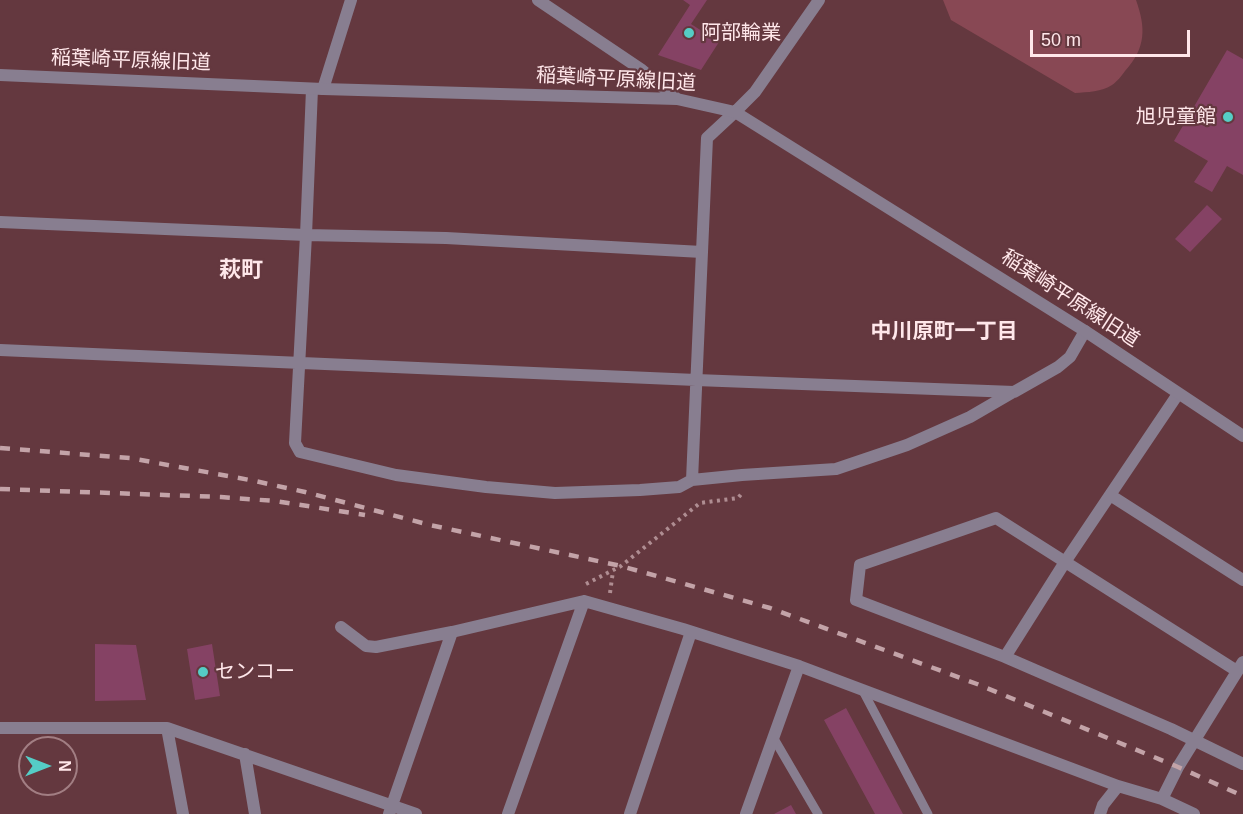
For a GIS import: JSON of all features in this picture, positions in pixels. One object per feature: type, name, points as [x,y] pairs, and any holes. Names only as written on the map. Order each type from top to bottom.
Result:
[{"type":"street","points":[[351,0],[318,89],[306,235],[295,443],[300,452],[416,478],[555,493],[669,488],[678,487],[692,480],[836,469],[907,445],[970,417],[1058,367],[1070,357],[1085,331]]},
{"type":"street","points":[[538,0],[642,70],[677,99]]},
{"type":"street","points":[[692,480],[707,138],[754,92],[819,0]]},
{"type":"street","name":"稲葉崎平原線旧道","points":[[0,75],[318,89],[677,99],[735,112],[1085,331],[1243,436]]},
{"type":"street","points":[[0,222],[306,235],[446,238],[702,252]]},
{"type":"street","points":[[0,350],[1014,392]]},
{"type":"street","points":[[1005,657],[1065,562],[1178,393]]},
{"type":"street","points":[[1110,495],[1243,580]]},
{"type":"street","points":[[1162,798],[1194,740],[1240,667],[996,518],[860,565],[856,600],[1005,657],[1171,729],[1194,740],[1243,764]]},
{"type":"street","points":[[508,814],[584,601]]},
{"type":"street","points":[[341,627],[366,646],[376,647],[584,601],[799,666],[1118,786],[1162,798],[1194,814]]},
{"type":"street","points":[[390,810],[452,632]]},
{"type":"street","points":[[630,814],[691,632]]},
{"type":"street","points":[[746,814],[799,666]]},
{"type":"street","points":[[0,728],[166,728],[245,754],[390,810],[416,814]]},
{"type":"street","points":[[166,728],[183,814]]},
{"type":"street","points":[[245,754],[255,814]]},
{"type":"street","points":[[1100,814],[1103,805],[1118,786]]},
{"type":"lane","points":[[862,689],[928,814]]},
{"type":"lane","points":[[774,737],[818,814]]},
{"type":"path","points":[[584,585],[621,566],[700,503],[738,498],[747,487],[751,475]]},
{"type":"shaded area","points":[[943,0],[1136,0],[1142,37],[1137,54],[1114,84],[1099,90],[1075,93],[951,20]]},
{"type":"building","name":"阿部輪業","points":[[683,0],[707,0],[691,24],[719,42],[701,70],[658,55],[690,5]]},
{"type":"building","points":[[1227,50],[1243,59],[1243,175],[1227,166],[1212,192],[1194,182],[1208,161],[1174,141]]},
{"type":"building","points":[[1207,205],[1222,219],[1190,252],[1175,239]]},
{"type":"building","points":[[95,644],[136,645],[146,700],[95,701]]},
{"type":"building","name":"センコー","points":[[212,644],[220,696],[195,700],[187,649]]},
{"type":"building","points":[[846,708],[903,814],[875,814],[824,720]]},
{"type":"building","points":[[791,805],[796,814],[774,814]]},
{"type":"railway","points":[[0,448],[130,458],[255,481],[430,525],[621,566],[770,608],[977,684],[1243,796]]},
{"type":"railway","points":[[0,489],[221,497],[275,501],[365,515]]},
{"type":"place","name":"阿部輪業","points":[[689,33]]},
{"type":"place","name":"旭児童館","points":[[1228,117]]},
{"type":"place","name":"センコー","points":[[203,672]]},
{"type":"district","name":"萩町","points":[[241,271]]},
{"type":"district","name":"中川原町一丁目","points":[[944,332]]}]
